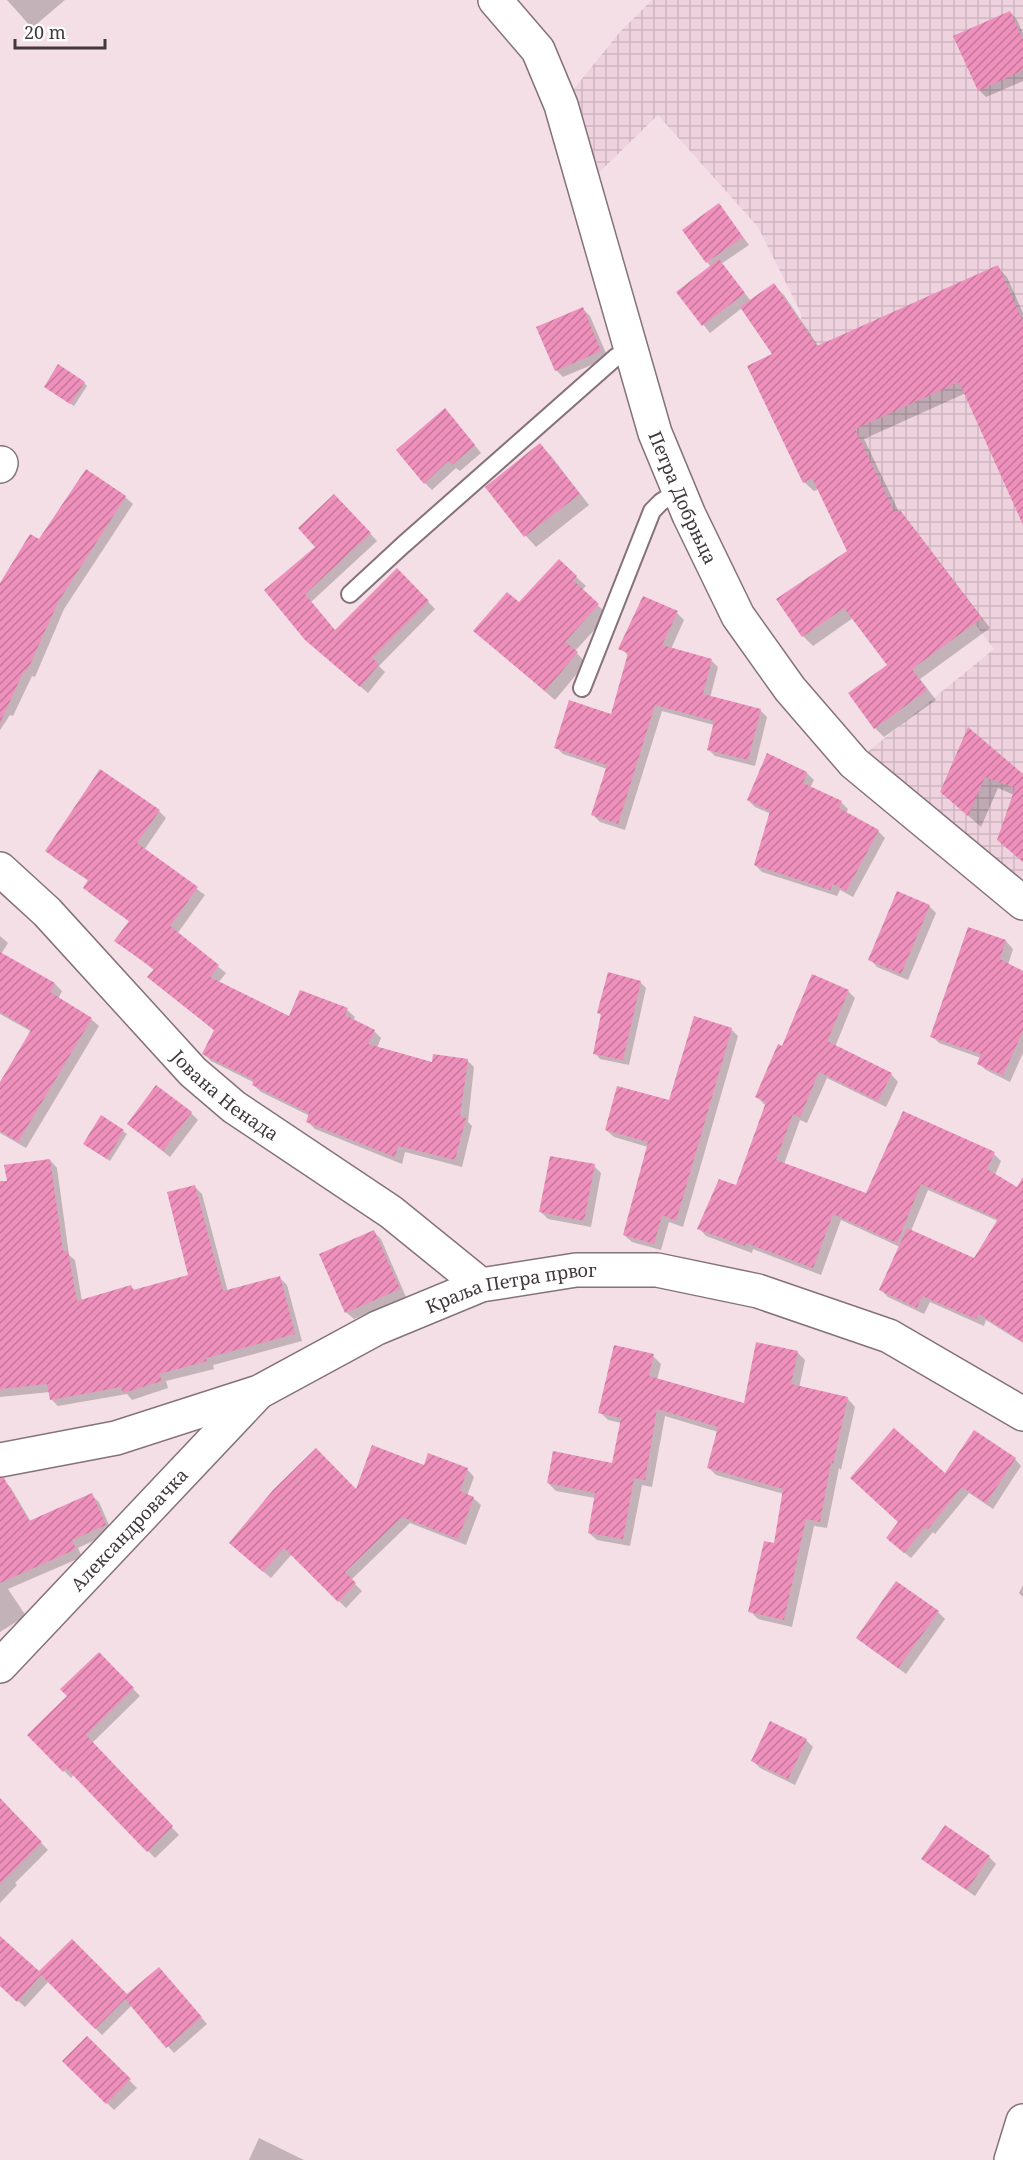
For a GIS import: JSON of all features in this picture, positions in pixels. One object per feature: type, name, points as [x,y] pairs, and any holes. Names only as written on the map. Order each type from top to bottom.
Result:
[{"type":"street","name":"Петра Добрњца","points":[[495,0],[538,50],[561,105],[655,433],[678,491],[738,616],[790,689],[854,763],[1023,903]]},
{"type":"street","name":"Јована Ненада","points":[[0,869],[47,912],[193,1072],[234,1107],[391,1212],[481,1285]]},
{"type":"street","name":"Краља Петра првог","points":[[0,1460],[116,1438],[259,1392],[377,1328],[481,1285],[576,1270],[657,1270],[758,1291],[889,1336],[1023,1414]]},
{"type":"street","name":"Александровачка","points":[[0,1666],[259,1392]]},
{"type":"street","points":[[1011,2160],[1023,2121]]},
{"type":"lane","points":[[350,594],[411,537],[616,357],[632,348]]},
{"type":"lane","points":[[582,688],[652,511],[678,491]]},
{"type":"shaded area","points":[[652,0],[1023,0],[1023,903],[854,763],[994,649],[873,490],[802,348],[801,313],[758,227],[658,115],[585,186],[561,105],[619,33]]},
{"type":"building","points":[[1010,11],[1023,40],[1023,70],[978,91],[953,36]]},
{"type":"building","points":[[719,203],[743,237],[706,263],[682,230]]},
{"type":"building","points":[[719,259],[745,293],[702,326],[676,292]]},
{"type":"building","points":[[998,265],[1023,322],[1023,525],[959,382],[855,429],[895,513],[900,510],[982,618],[912,669],[927,690],[874,729],[848,693],[887,665],[844,608],[802,637],[776,599],[847,551],[812,478],[803,483],[747,366],[772,354],[740,307],[774,283],[817,346]]},
{"type":"building","points":[[583,307],[601,351],[555,371],[536,327]]},
{"type":"building","points":[[58,364],[85,382],[70,404],[44,387]]},
{"type":"building","points":[[445,408],[475,445],[452,465],[448,461],[424,484],[396,450]]},
{"type":"building","points":[[540,443],[580,494],[524,537],[485,487]]},
{"type":"building","points":[[86,469],[126,496],[58,602],[27,671],[24,670],[0,723],[0,583],[30,534],[39,539]]},
{"type":"building","points":[[334,494],[371,533],[305,594],[335,630],[397,568],[429,601],[372,658],[379,664],[360,687],[305,640],[264,590],[315,547],[298,528]]},
{"type":"building","points":[[559,559],[577,576],[573,580],[599,604],[565,642],[578,652],[545,691],[473,631],[507,592],[519,602]]},
{"type":"building","points":[[643,596],[678,611],[662,645],[712,659],[703,694],[761,709],[748,760],[707,750],[714,721],[655,705],[618,824],[591,815],[607,765],[554,748],[569,700],[611,714],[628,653],[618,649]]},
{"type":"building","points":[[968,727],[1023,774],[1023,862],[997,840],[1015,788],[985,777],[968,816],[940,792]]},
{"type":"building","points":[[767,753],[807,772],[803,783],[842,801],[839,808],[879,830],[846,891],[833,884],[830,890],[754,865],[770,811],[747,800]]},
{"type":"building","points":[[100,769],[160,810],[137,843],[198,887],[170,926],[219,965],[210,977],[289,1016],[300,990],[348,1008],[345,1015],[375,1030],[368,1044],[432,1062],[433,1054],[468,1059],[460,1116],[466,1118],[455,1160],[398,1146],[395,1157],[306,1122],[309,1113],[252,1085],[254,1080],[202,1054],[214,1030],[147,977],[154,969],[114,941],[129,921],[83,888],[88,880],[45,851]]},
{"type":"building","points":[[897,891],[930,905],[901,974],[868,960]]},
{"type":"building","points":[[968,927],[1006,940],[1000,959],[1023,971],[1023,1031],[1003,1075],[977,1064],[981,1054],[930,1037]]},
{"type":"building","points":[[0,952],[55,983],[50,992],[92,1018],[18,1142],[0,1131],[0,1082],[31,1030],[0,1012]]},
{"type":"building","points":[[608,972],[641,981],[623,1060],[593,1054],[601,1014],[597,1013]]},
{"type":"building","points":[[812,974],[849,990],[827,1041],[892,1073],[878,1101],[819,1072],[800,1117],[793,1114],[776,1160],[866,1193],[903,1111],[995,1152],[987,1169],[1017,1187],[1023,1177],[1023,1342],[979,1314],[976,1319],[922,1296],[917,1308],[879,1290],[907,1228],[974,1258],[998,1219],[921,1184],[897,1243],[833,1214],[813,1268],[746,1243],[745,1246],[697,1229],[719,1179],[736,1185],[766,1102],[755,1097],[778,1044],[782,1046]]},
{"type":"building","points":[[694,1016],[732,1028],[676,1221],[662,1215],[654,1244],[623,1235],[648,1142],[605,1130],[617,1086],[669,1100]]},
{"type":"building","points":[[156,1085],[192,1112],[163,1151],[127,1124]]},
{"type":"building","points":[[101,1115],[124,1130],[107,1159],[83,1144]]},
{"type":"building","points":[[550,1156],[595,1164],[584,1221],[539,1212]]},
{"type":"building","points":[[50,1159],[63,1251],[68,1251],[77,1301],[131,1285],[133,1290],[188,1275],[167,1192],[195,1185],[223,1291],[280,1276],[295,1334],[206,1358],[207,1361],[159,1374],[162,1381],[123,1393],[121,1387],[50,1400],[47,1384],[0,1389],[0,1181],[7,1181],[4,1165]]},
{"type":"building","points":[[374,1230],[400,1289],[345,1313],[319,1254]]},
{"type":"building","points":[[756,1342],[798,1351],[791,1384],[848,1397],[833,1464],[831,1462],[820,1522],[806,1519],[784,1620],[748,1612],[764,1541],[774,1543],[783,1489],[707,1468],[718,1427],[657,1409],[645,1480],[634,1478],[623,1539],[588,1533],[595,1493],[547,1483],[553,1451],[612,1463],[621,1418],[598,1413],[614,1345],[654,1354],[649,1376],[744,1403]]},
{"type":"building","points":[[894,1428],[945,1473],[974,1430],[1016,1458],[986,1503],[962,1487],[928,1529],[925,1527],[904,1553],[886,1538],[898,1522],[850,1478]]},
{"type":"building","points":[[372,1445],[424,1465],[428,1453],[468,1468],[460,1491],[474,1497],[458,1539],[402,1517],[345,1572],[356,1583],[338,1602],[284,1548],[263,1572],[229,1543],[273,1490],[316,1448],[356,1489]]},
{"type":"building","points":[[0,1478],[4,1478],[29,1521],[92,1493],[106,1525],[72,1540],[76,1549],[0,1583]]},
{"type":"building","points":[[896,1581],[939,1611],[898,1668],[856,1638]]},
{"type":"building","points":[[99,1652],[134,1688],[86,1735],[173,1826],[147,1852],[66,1768],[63,1772],[27,1735],[67,1696],[60,1689]]},
{"type":"building","points":[[770,1721],[807,1739],[788,1779],[751,1761]]},
{"type":"building","points":[[0,1798],[42,1842],[0,1884]]},
{"type":"building","points":[[945,1825],[990,1856],[967,1890],[921,1859]]},
{"type":"building","points":[[0,1936],[39,1971],[72,1939],[127,1994],[159,1967],[202,2017],[166,2048],[125,1999],[95,2029],[41,1975],[17,2002],[0,1986]]},
{"type":"building","points":[[87,2036],[131,2079],[106,2104],[62,2061]]}]
